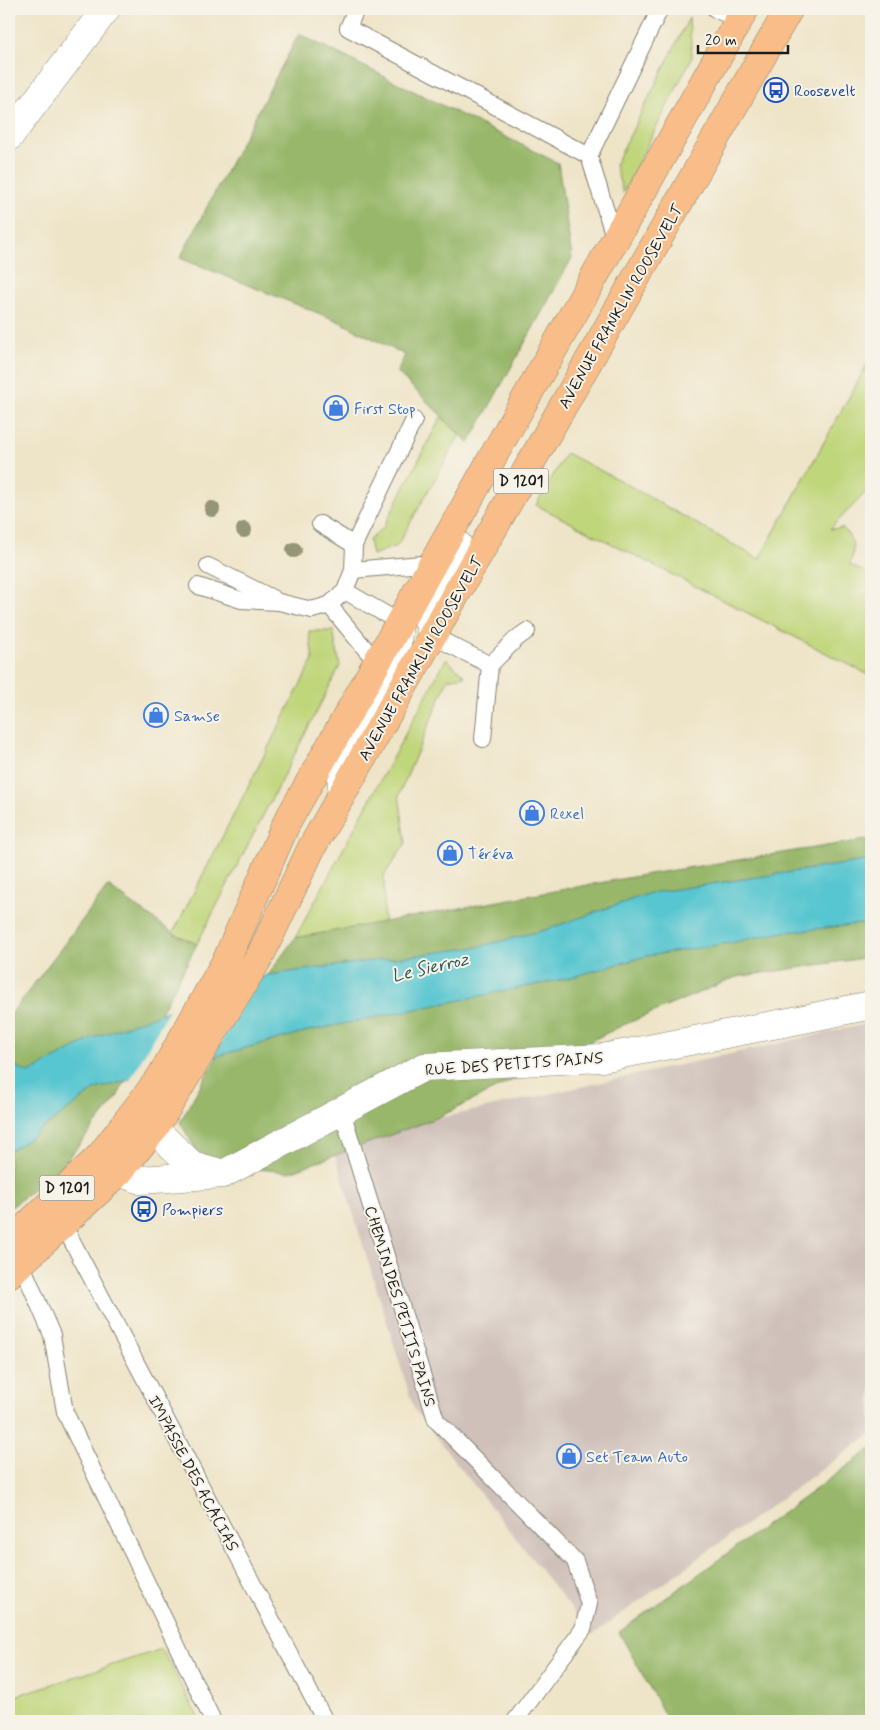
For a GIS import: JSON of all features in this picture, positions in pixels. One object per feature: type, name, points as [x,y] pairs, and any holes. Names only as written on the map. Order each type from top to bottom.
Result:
[{"type":"main road","name":"AVENUE FRANKLIN ROOSEVELT","points":[[13,1260],[63,1224],[119,1172],[154,1129],[193,1067],[260,956],[312,846],[789,9]]},
{"type":"main road","name":"AVENUE FRANKLIN ROOSEVELT","points":[[13,1260],[100,1156],[160,1078],[227,959],[286,824],[615,240],[733,12]]},
{"type":"street","points":[[9,137],[106,9]]},
{"type":"street","points":[[432,636],[424,608],[487,491],[491,461]]},
{"type":"street","points":[[341,796],[343,764],[394,675],[400,622]]},
{"type":"street","name":"RUE DES PETITS PAINS","points":[[119,1172],[141,1180],[223,1174],[424,1067],[602,1058],[871,1005]]},
{"type":"street","points":[[154,1129],[192,1165],[223,1174]]},
{"type":"lane","points":[[356,9],[348,28],[589,156]]},
{"type":"lane","points":[[615,240],[589,156],[660,9]]},
{"type":"lane","points":[[198,586],[241,600],[278,602],[312,610],[329,605],[345,592],[353,570],[354,545],[414,420]]},
{"type":"lane","points":[[320,524],[354,545]]},
{"type":"lane","points":[[353,570],[434,563]]},
{"type":"lane","points":[[208,566],[278,602]]},
{"type":"lane","points":[[345,592],[400,622]]},
{"type":"lane","points":[[329,605],[377,663]]},
{"type":"lane","points":[[484,740],[490,665],[516,639],[527,631]]},
{"type":"lane","points":[[432,636],[490,665]]},
{"type":"lane","name":"CHEMIN DES PETITS PAINS","points":[[342,1110],[436,1420],[575,1561],[589,1604],[583,1629],[516,1721]]},
{"type":"lane","name":"IMPASSE DES ACACIAS","points":[[63,1224],[325,1721]]},
{"type":"lane","points":[[13,1260],[52,1335],[66,1412],[213,1721]]},
{"type":"shaded area","points":[[871,1023],[871,1434],[592,1635],[414,1409],[331,1142]]},
{"type":"green space","points":[[689,18],[692,57],[623,193],[615,165]]},
{"type":"green space","points":[[299,34],[558,163],[572,258],[469,443],[397,372],[405,355],[338,321],[180,258]]},
{"type":"green space","points":[[867,365],[871,366],[871,487],[830,529],[843,528],[853,545],[850,565],[871,575],[871,676],[536,505],[566,453],[619,480],[759,559]]},
{"type":"green space","points":[[441,417],[460,435],[397,546],[372,555],[369,540],[383,528]]},
{"type":"green space","points":[[309,631],[333,631],[340,666],[197,944],[173,933],[313,660]]},
{"type":"green space","points":[[446,659],[465,676],[448,679],[399,795],[406,843],[384,875],[384,923],[295,938]]},
{"type":"green space","points":[[871,839],[871,957],[736,977],[621,1026],[439,1117],[290,1172],[204,1164],[180,1122],[220,1051],[295,938],[649,874]]},
{"type":"green space","points":[[108,886],[173,933],[197,944],[116,1099],[62,1166],[9,1209],[9,1017]]},
{"type":"green space","points":[[871,1449],[871,1721],[668,1721],[619,1632]]},
{"type":"green space","points":[[162,1649],[200,1721],[9,1721],[9,1698]]},
{"type":"water","name":"Le Sierroz","points":[[871,860],[871,923],[778,933],[730,943],[647,956],[569,978],[308,1031],[96,1089],[23,1143],[9,1151],[9,1063],[29,1073],[93,1038],[267,975],[477,947],[545,930],[650,893]]},
{"type":"pier","points":[[261,975],[210,1060],[129,1082],[170,1008]]},
{"type":"place","name":"Roosevelt","points":[[776,90]]},
{"type":"place","name":"First Stop","points":[[336,408]]},
{"type":"place","name":"Samse","points":[[156,715]]},
{"type":"place","name":"Rexel","points":[[532,813]]},
{"type":"place","name":"Téréva","points":[[450,853]]},
{"type":"place","name":"Pompiers","points":[[144,1209]]},
{"type":"place","name":"Set Team Auto","points":[[569,1456]]}]
